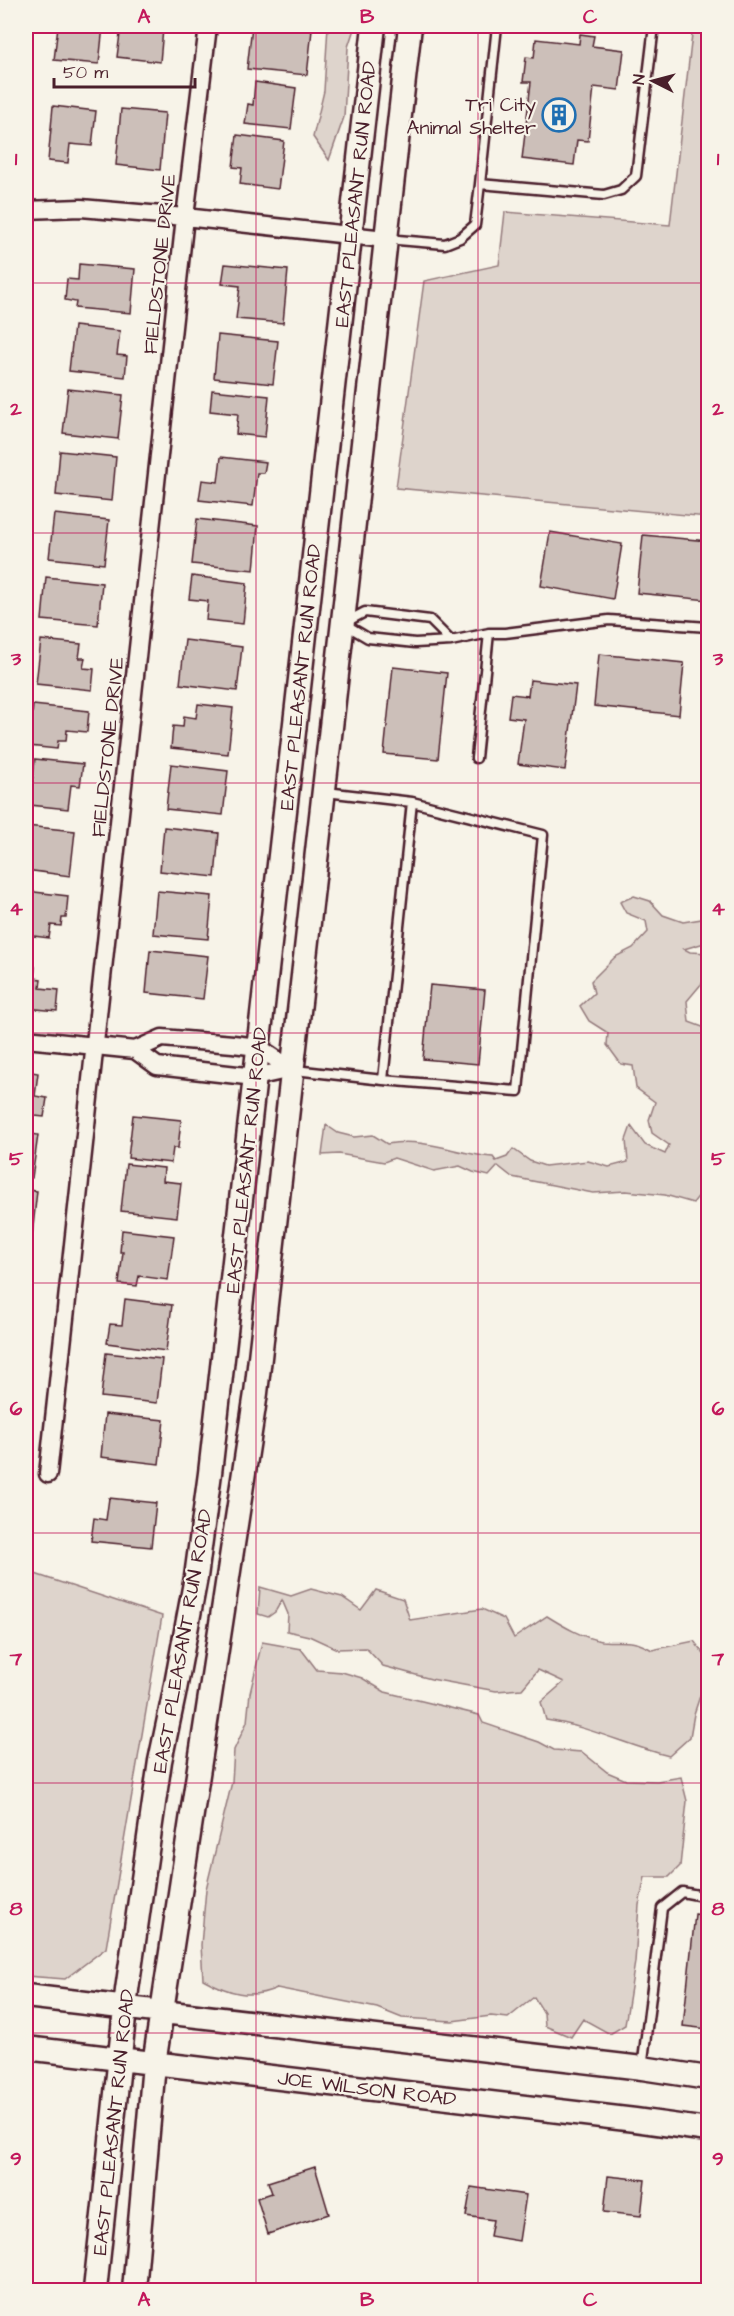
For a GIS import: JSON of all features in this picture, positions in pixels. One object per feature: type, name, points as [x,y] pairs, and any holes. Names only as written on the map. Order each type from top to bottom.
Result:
[{"type":"main road","name":"EAST PLEASANT RUN ROAD","points":[[95,2290],[124,2008],[160,1761],[199,1554],[210,1473],[374,26]]},
{"type":"main road","name":"EAST PLEASANT RUN ROAD","points":[[134,2290],[154,2064],[256,1393],[410,26]]},
{"type":"main road","points":[[307,620],[344,623]]},
{"type":"main road","points":[[26,1996],[642,2068],[708,2078]]},
{"type":"main road","name":"JOE WILSON ROAD","points":[[26,2048],[708,2130]]},
{"type":"street","name":"FIELDSTONE DRIVE","points":[[48,1474],[185,217],[208,26]]},
{"type":"street","points":[[26,210],[81,208],[385,239]]},
{"type":"street","points":[[26,1039],[135,1050],[162,1038],[258,1047],[291,1069]]},
{"type":"street","points":[[135,1050],[157,1066],[255,1077],[291,1069]]},
{"type":"lane","points":[[385,239],[445,244],[460,238],[475,225],[497,26]]},
{"type":"lane","points":[[480,184],[604,195],[621,190],[636,176],[654,26]]},
{"type":"lane","points":[[344,623],[366,612],[430,620],[451,641]]},
{"type":"lane","points":[[344,623],[368,638],[416,643],[451,641],[489,633],[609,620],[708,627]]},
{"type":"lane","points":[[476,758],[489,633]]},
{"type":"lane","points":[[291,1069],[383,1080],[518,1091],[543,835],[412,802],[324,791]]},
{"type":"lane","points":[[383,1080],[412,802]]},
{"type":"lane","points":[[642,2068],[662,1908],[682,1893],[708,1897]]},
{"type":"shaded area","points":[[328,26],[355,26],[348,47],[344,117],[329,160],[313,137],[324,91]]},
{"type":"shaded area","points":[[693,26],[708,26],[708,517],[396,488],[424,281],[499,265],[505,212],[670,225]]},
{"type":"shaded area","points":[[634,896],[650,901],[663,915],[683,922],[708,918],[708,942],[684,949],[690,952],[708,953],[708,976],[687,1001],[689,1022],[708,1029],[708,1064],[705,1079],[708,1080],[708,1138],[701,1141],[708,1146],[708,1184],[693,1203],[665,1195],[626,1191],[593,1193],[512,1177],[498,1166],[489,1176],[460,1166],[434,1171],[394,1158],[384,1162],[339,1154],[322,1155],[326,1125],[338,1133],[354,1137],[373,1135],[387,1144],[401,1142],[427,1144],[493,1157],[496,1161],[507,1157],[513,1149],[530,1161],[545,1166],[588,1161],[609,1167],[628,1162],[626,1140],[631,1126],[645,1145],[665,1154],[669,1145],[652,1133],[649,1120],[655,1102],[636,1088],[633,1066],[621,1064],[607,1045],[608,1033],[589,1021],[580,1006],[594,993],[591,981],[615,957],[633,948],[648,932],[646,921],[626,913],[620,902]]},
{"type":"shaded area","points":[[26,1571],[162,1616],[106,1948],[65,1979],[26,1976]]},
{"type":"shaded area","points":[[260,1587],[291,1596],[311,1589],[342,1597],[361,1610],[376,1590],[403,1599],[410,1620],[482,1609],[504,1619],[514,1638],[547,1616],[566,1628],[588,1637],[602,1641],[633,1642],[652,1650],[694,1641],[707,1658],[702,1690],[694,1714],[690,1737],[669,1756],[593,1731],[546,1720],[541,1702],[564,1682],[538,1670],[522,1689],[496,1691],[431,1679],[383,1666],[366,1648],[337,1649],[309,1636],[287,1631],[288,1614],[282,1600],[275,1612],[268,1617],[258,1614]]},
{"type":"shaded area","points":[[262,1642],[301,1649],[317,1670],[342,1672],[362,1678],[385,1692],[479,1715],[483,1723],[539,1742],[554,1750],[582,1752],[607,1772],[626,1780],[657,1781],[681,1777],[687,1801],[680,1866],[669,1877],[645,1877],[639,1905],[635,1962],[625,2025],[610,2034],[583,2019],[571,2037],[545,2026],[544,2013],[534,1997],[508,2018],[491,2016],[452,2021],[402,2018],[377,2008],[277,1988],[258,1994],[239,1993],[221,1988],[203,1979],[201,1945],[206,1889],[232,1782],[234,1750],[247,1722],[250,1693]]},
{"type":"building","points":[[26,26],[29,26],[26,56]]},
{"type":"building","points":[[58,26],[103,26],[99,64],[54,60]]},
{"type":"building","points":[[121,26],[163,29],[160,62],[117,57]]},
{"type":"building","points":[[252,26],[312,30],[307,75],[247,69]]},
{"type":"building","name":"Tri City Animal Shelter","points":[[580,34],[594,36],[592,46],[624,50],[619,90],[594,87],[588,141],[577,140],[574,165],[522,159],[531,82],[523,82],[526,57],[534,58],[536,39],[579,44]]},
{"type":"building","points":[[255,82],[296,88],[291,129],[245,124],[248,104],[253,105]]},
{"type":"building","points":[[53,106],[96,111],[92,146],[70,144],[68,163],[48,161]]},
{"type":"building","points":[[121,109],[165,113],[160,170],[116,165]]},
{"type":"building","points":[[237,135],[284,141],[278,189],[240,184],[242,168],[233,167]]},
{"type":"building","points":[[79,264],[135,269],[131,313],[75,308],[76,302],[65,300],[67,279],[78,280]]},
{"type":"building","points":[[225,264],[288,270],[283,323],[236,319],[240,286],[222,284]]},
{"type":"building","points":[[74,326],[120,331],[117,355],[127,356],[125,377],[69,371]]},
{"type":"building","points":[[218,335],[278,341],[273,384],[214,378]]},
{"type":"building","points":[[68,389],[123,395],[118,439],[63,433]]},
{"type":"building","points":[[212,390],[269,396],[265,437],[236,434],[238,414],[210,411]]},
{"type":"building","points":[[60,451],[116,457],[112,501],[56,495]]},
{"type":"building","points":[[221,457],[266,462],[264,473],[257,473],[253,506],[199,500],[202,480],[218,482]]},
{"type":"building","points":[[54,514],[109,520],[104,564],[49,558]]},
{"type":"building","points":[[197,519],[258,526],[254,570],[192,564]]},
{"type":"building","points":[[550,532],[622,544],[613,599],[541,586]]},
{"type":"building","points":[[643,535],[708,541],[708,600],[637,593]]},
{"type":"building","points":[[192,576],[247,583],[243,624],[206,620],[208,601],[189,599]]},
{"type":"building","points":[[46,577],[102,583],[98,625],[42,620]]},
{"type":"building","points":[[41,640],[81,644],[79,658],[85,658],[83,668],[94,669],[92,690],[36,684]]},
{"type":"building","points":[[185,640],[242,647],[237,691],[180,684]]},
{"type":"building","points":[[599,654],[684,663],[679,715],[594,706]]},
{"type":"building","points":[[393,667],[447,673],[438,759],[384,754]]},
{"type":"building","points":[[530,680],[576,685],[565,770],[518,764],[524,719],[508,717],[511,694],[528,696]]},
{"type":"building","points":[[198,704],[233,708],[228,754],[171,748],[173,726],[183,727],[184,716],[196,718]]},
{"type":"building","points":[[33,705],[89,711],[87,732],[67,730],[66,741],[58,741],[57,749],[29,746]]},
{"type":"building","points":[[35,759],[83,764],[80,786],[71,785],[68,809],[30,805]]},
{"type":"building","points":[[171,764],[228,771],[223,815],[166,809]]},
{"type":"building","points":[[26,826],[75,831],[70,876],[26,870]]},
{"type":"building","points":[[164,827],[219,833],[215,877],[160,871]]},
{"type":"building","points":[[26,891],[68,896],[66,918],[62,918],[61,926],[51,925],[49,938],[26,935]]},
{"type":"building","points":[[157,891],[212,896],[208,939],[153,934]]},
{"type":"building","points":[[150,950],[208,956],[203,999],[146,993]]},
{"type":"building","points":[[26,966],[35,967],[34,978],[41,979],[40,988],[59,990],[57,1011],[26,1008]]},
{"type":"building","points":[[430,985],[485,990],[478,1064],[423,1059]]},
{"type":"building","points":[[26,1071],[38,1073],[35,1096],[47,1098],[44,1117],[26,1115]]},
{"type":"building","points":[[133,1115],[181,1120],[178,1148],[173,1148],[171,1163],[128,1158]]},
{"type":"building","points":[[26,1133],[38,1135],[32,1178],[26,1177]]},
{"type":"building","points":[[126,1164],[164,1168],[163,1181],[181,1183],[177,1217],[121,1211]]},
{"type":"building","points":[[26,1190],[37,1191],[32,1236],[26,1235]]},
{"type":"building","points":[[122,1230],[174,1236],[168,1280],[139,1276],[137,1286],[119,1284],[123,1252],[120,1252]]},
{"type":"building","points":[[125,1299],[172,1305],[166,1351],[107,1343],[110,1324],[122,1325]]},
{"type":"building","points":[[106,1353],[162,1359],[157,1403],[101,1397]]},
{"type":"building","points":[[105,1414],[164,1420],[159,1464],[101,1457]]},
{"type":"building","points":[[109,1498],[156,1503],[151,1547],[91,1541],[94,1518],[106,1520]]},
{"type":"building","points":[[695,1914],[708,1916],[708,2029],[683,2026]]},
{"type":"building","points":[[315,2167],[329,2214],[268,2234],[257,2198],[272,2193],[268,2182]]},
{"type":"building","points":[[608,2176],[645,2180],[641,2216],[604,2212]]},
{"type":"building","points":[[471,2187],[526,2195],[519,2241],[490,2236],[493,2220],[466,2216]]},
{"type":"building","points":[[708,2192],[708,2226],[704,2226]]},
{"type":"building","points":[[26,2261],[28,2261],[26,2287]]},
{"type":"place","name":"Tri City Animal Shelter","points":[[559,115]]}]
